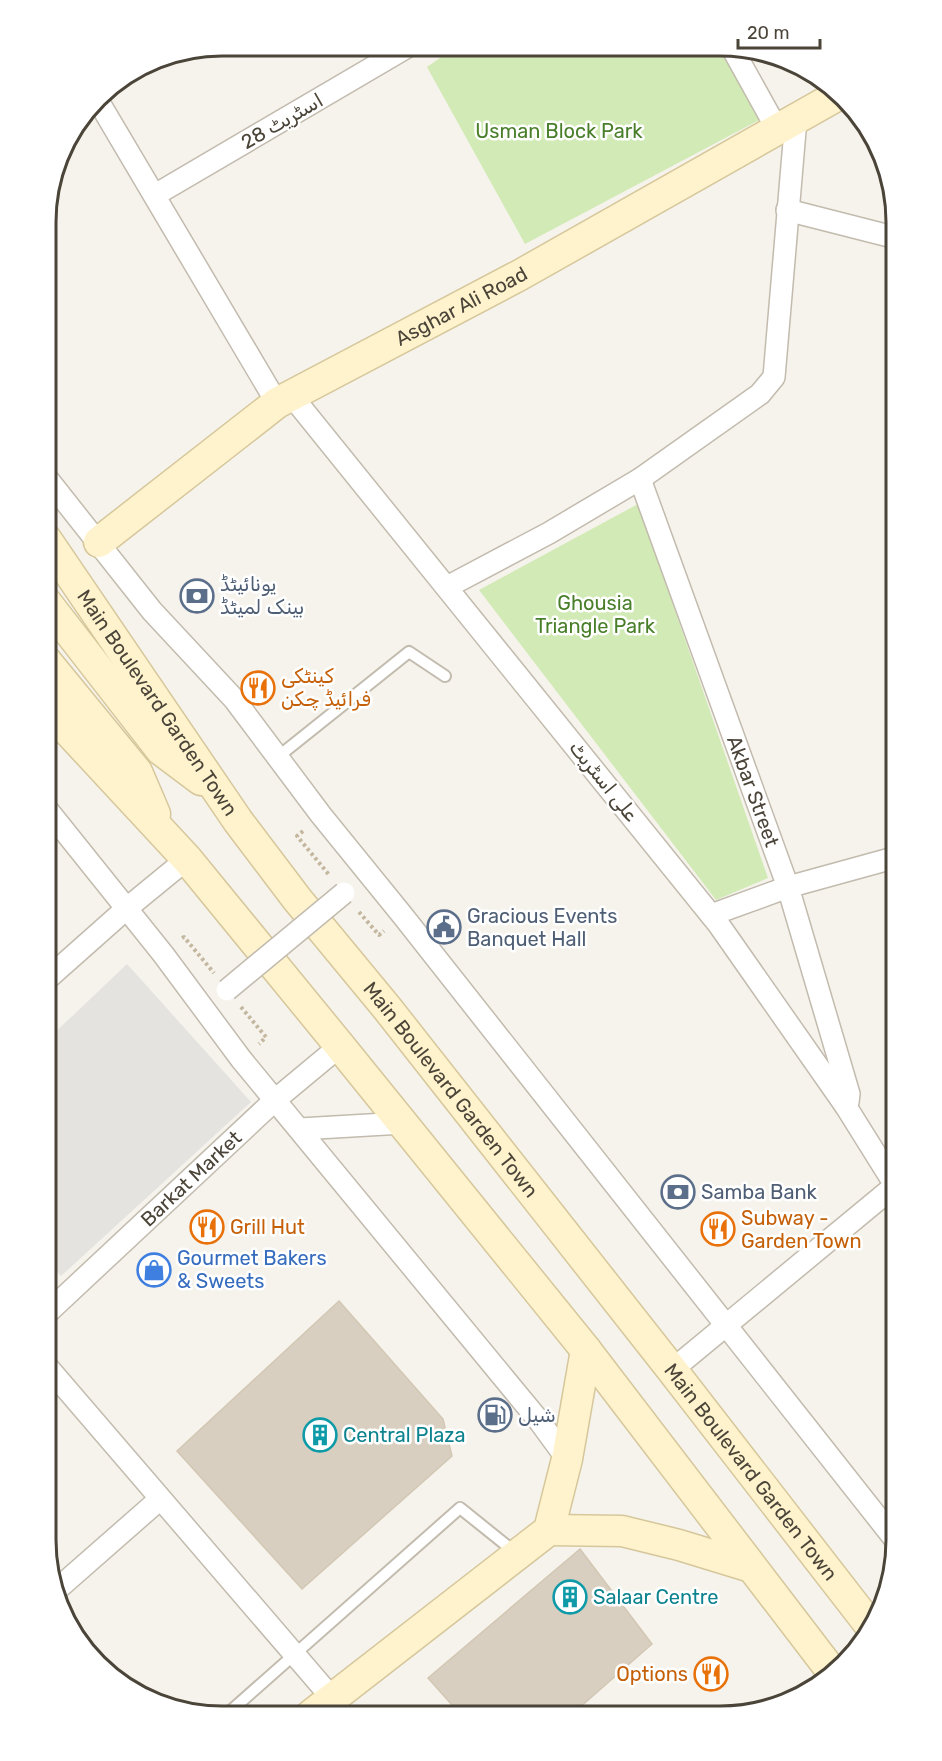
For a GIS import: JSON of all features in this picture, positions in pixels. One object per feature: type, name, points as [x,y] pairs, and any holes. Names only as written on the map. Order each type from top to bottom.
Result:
[{"type":"main road","name":"Asghar Ali Road","points":[[99,542],[284,399],[520,275],[832,99]]},
{"type":"main road","name":"Main Boulevard Garden Town","points":[[56,554],[219,794],[297,899],[387,1008],[865,1619]]},
{"type":"main road","points":[[56,615],[161,750],[219,794]]},
{"type":"main road","points":[[56,673],[136,772],[177,849]]},
{"type":"main road","points":[[56,718],[177,849],[403,1123],[586,1350],[827,1666]]},
{"type":"main road","points":[[549,1530],[567,1459],[586,1350]]},
{"type":"main road","points":[[322,1706],[549,1530],[622,1531],[679,1545],[751,1567]]},
{"type":"street","name":"اسٹریٹ 28","points":[[155,195],[390,56]]},
{"type":"street","points":[[447,587],[549,532],[640,479],[760,394],[774,377],[787,210],[787,124],[739,57]]},
{"type":"street","name":"علی اسٹریٹ","points":[[102,107],[284,399],[447,587],[711,915],[845,1105],[886,1169]]},
{"type":"street","points":[[787,210],[886,235]]},
{"type":"street","name":"Akbar Street","points":[[640,479],[788,887],[849,1094],[845,1105]]},
{"type":"street","points":[[56,489],[152,611],[234,699],[321,815],[404,916],[886,1528]]},
{"type":"street","points":[[56,821],[163,954],[241,1059],[540,1422],[567,1459]]},
{"type":"street","points":[[56,971],[126,909],[177,849]]},
{"type":"street","points":[[711,915],[788,887],[886,860]]},
{"type":"street","points":[[227,990],[344,893]]},
{"type":"street","name":"Barkat Market","points":[[56,1300],[276,1100],[340,1046]]},
{"type":"street","points":[[300,1129],[403,1123]]},
{"type":"street","points":[[672,1370],[886,1192]]},
{"type":"street","points":[[56,1377],[294,1654],[322,1706]]},
{"type":"street","points":[[62,1585],[160,1499]]},
{"type":"lane","points":[[279,756],[409,652],[444,676]]},
{"type":"lane","points":[[235,1706],[460,1508],[517,1554]]},
{"type":"path","points":[[297,836],[378,935]]},
{"type":"path","points":[[184,937],[266,1037]]},
{"type":"green space","name":"Usman Block Park","points":[[443,56],[728,56],[763,118],[525,244],[427,67]]},
{"type":"green space","name":"Ghousia Triangle Park","points":[[638,504],[768,878],[716,900],[479,590]]},
{"type":"shaded area","points":[[127,964],[251,1102],[61,1276],[56,1270],[56,1031]]},
{"type":"building","name":"Central Plaza","points":[[339,1301],[443,1419],[452,1456],[302,1589],[177,1451]]},
{"type":"building","name":"Salaar Centre","points":[[580,1549],[652,1644],[581,1706],[453,1706],[428,1678]]},
{"type":"place","name":"یونائیٹڈ بینک لمیٹڈ","points":[[197,596]]},
{"type":"place","name":"کینٹکی فرائیڈ چکن","points":[[258,688]]},
{"type":"place","name":"Gracious Events Banquet Hall","points":[[444,927]]},
{"type":"place","name":"Samba Bank","points":[[678,1192]]},
{"type":"place","name":"Grill Hut","points":[[207,1227]]},
{"type":"place","name":"Subway - Garden Town","points":[[718,1229]]},
{"type":"place","name":"Gourmet Bakers & Sweets","points":[[154,1270]]},
{"type":"place","name":"شیل","points":[[495,1415]]},
{"type":"place","name":"Central Plaza","points":[[320,1435]]},
{"type":"place","name":"Salaar Centre","points":[[570,1597]]},
{"type":"place","name":"Options","points":[[711,1674]]}]
